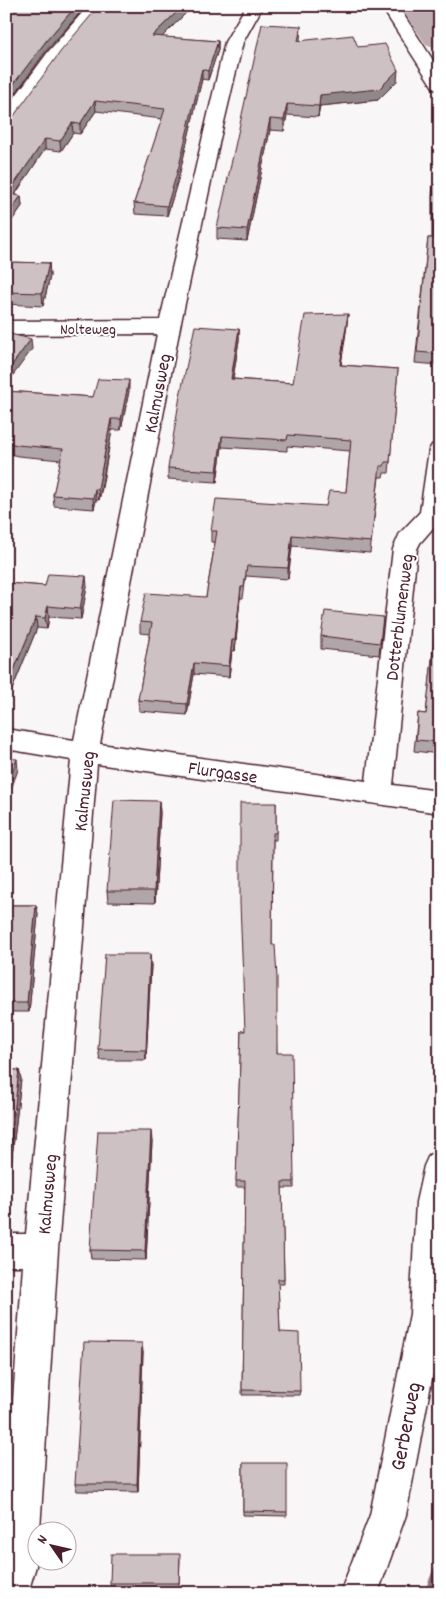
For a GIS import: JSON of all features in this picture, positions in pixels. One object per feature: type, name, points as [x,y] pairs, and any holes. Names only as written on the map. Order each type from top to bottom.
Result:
[{"type":"street","points":[[6,122],[54,56],[97,6]]},
{"type":"street","name":"Kalmusweg","points":[[9,1593],[22,1530],[41,1250],[85,752],[169,327],[234,42],[255,6]]},
{"type":"street","points":[[389,6],[440,85]]},
{"type":"street","name":"Nolteweg","points":[[6,328],[169,327]]},
{"type":"street","name":"Dotterblumenweg","points":[[378,793],[405,550],[409,538],[432,514],[440,450]]},
{"type":"street","name":"Flurgasse","points":[[6,739],[85,752],[440,802]]},
{"type":"street","name":"Gerberweg","points":[[359,1593],[388,1515],[427,1314],[432,1202],[440,1166]]},
{"type":"street","points":[[6,1250],[41,1250]]},
{"type":"shaded area","points":[[405,6],[440,6],[440,58]]},
{"type":"building","points":[[6,6],[76,6],[46,41],[6,94]]},
{"type":"building","points":[[99,6],[183,6],[152,36],[218,41],[208,71],[202,69],[179,166],[167,206],[134,203],[165,109],[95,101],[80,124],[72,123],[60,141],[45,139],[13,186],[15,187],[10,194],[21,196],[6,217],[6,120],[13,117],[61,51]]},
{"type":"building","points":[[262,24],[301,26],[298,41],[353,35],[358,47],[385,44],[398,70],[379,89],[320,95],[319,106],[287,104],[284,120],[270,119],[247,230],[217,228]]},
{"type":"building","points":[[440,184],[440,354],[417,352],[428,238],[434,238],[433,185]]},
{"type":"building","points":[[6,262],[49,263],[42,293],[6,292]]},
{"type":"building","points":[[348,314],[340,365],[398,369],[390,462],[385,462],[384,466],[380,466],[371,542],[292,535],[288,568],[247,566],[244,587],[241,587],[235,640],[232,640],[229,666],[194,663],[187,704],[138,700],[152,623],[140,622],[146,593],[206,597],[217,531],[211,531],[216,499],[326,506],[329,491],[346,492],[351,440],[288,435],[287,440],[222,436],[217,471],[168,468],[180,396],[195,326],[239,329],[231,379],[293,383],[305,315]]},
{"type":"building","points":[[6,333],[31,339],[6,373]]},
{"type":"building","points":[[98,379],[129,380],[121,419],[111,419],[98,489],[95,489],[93,498],[53,495],[63,449],[17,445],[6,442],[6,391],[93,397]]},
{"type":"building","points":[[48,574],[86,576],[80,609],[48,606],[45,618],[36,617],[6,689],[6,583],[45,586]]},
{"type":"building","points":[[438,605],[440,605],[440,742],[416,740],[418,713],[426,714]]},
{"type":"building","points":[[325,611],[383,617],[380,643],[321,636]]},
{"type":"building","points":[[6,758],[17,759],[6,788]]},
{"type":"building","points":[[114,800],[159,801],[154,891],[107,891]]},
{"type":"building","points":[[240,803],[276,803],[276,833],[273,833],[272,945],[275,945],[277,978],[277,1053],[292,1053],[294,1182],[282,1182],[284,1279],[278,1279],[280,1332],[299,1333],[300,1391],[242,1390],[245,1181],[236,1181],[241,1031],[245,1031],[240,903]]},
{"type":"building","points":[[6,905],[36,905],[27,1003],[6,1003]]},
{"type":"building","points":[[105,954],[150,954],[146,1050],[98,1049]]},
{"type":"building","points":[[6,1070],[19,1070],[6,1183]]},
{"type":"building","points":[[98,1131],[151,1131],[145,1251],[90,1250]]},
{"type":"building","points":[[84,1342],[142,1343],[137,1484],[75,1484]]},
{"type":"building","points":[[243,1463],[287,1463],[287,1512],[243,1511]]},
{"type":"building","points":[[111,1554],[180,1554],[179,1583],[110,1583]]},
{"type":"waterway","points":[[419,6],[440,37]]},
{"type":"waterway","points":[[431,1593],[440,1570]]}]
